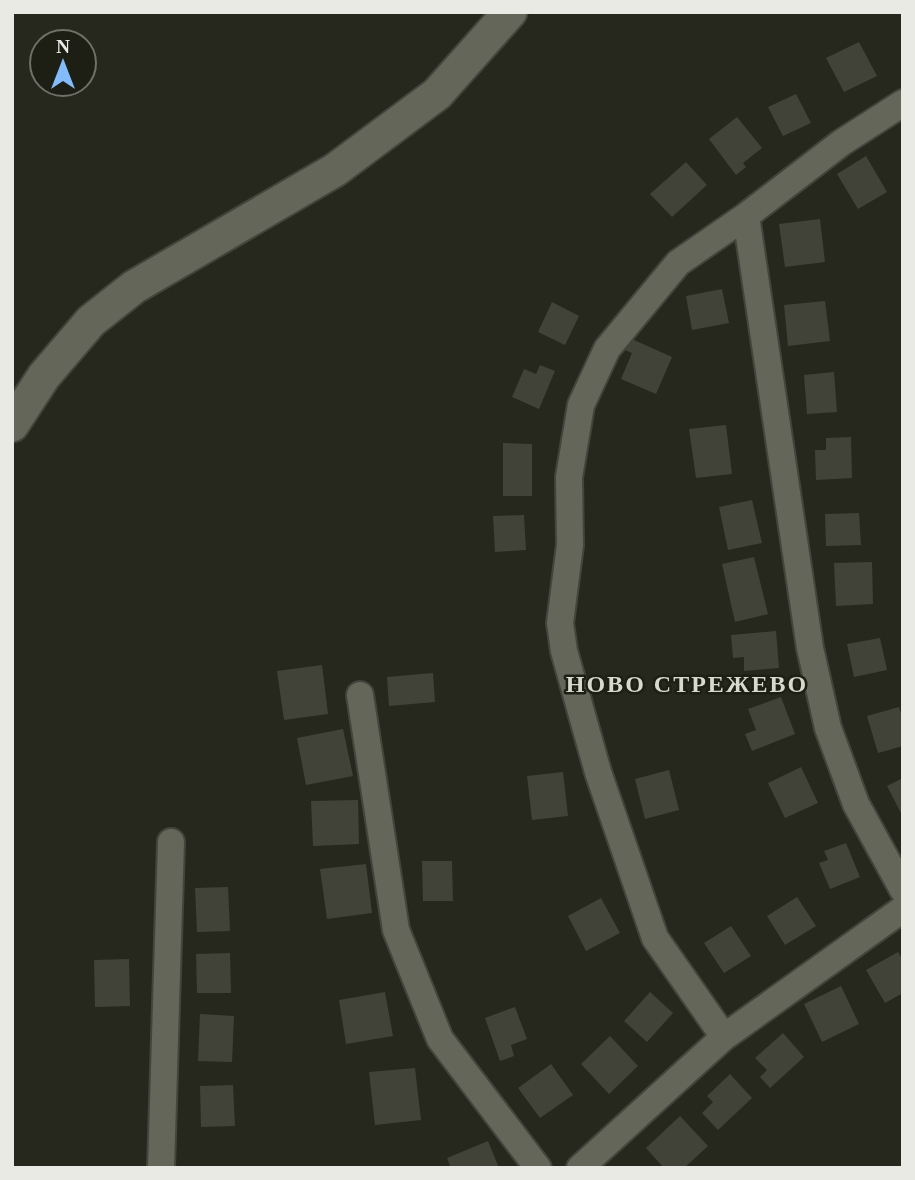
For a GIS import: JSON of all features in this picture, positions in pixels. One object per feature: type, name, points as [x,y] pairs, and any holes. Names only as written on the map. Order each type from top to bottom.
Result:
[{"type":"street","points":[[12,425],[44,376],[91,321],[134,287],[323,177],[355,155],[437,94],[510,12]]},
{"type":"street","points":[[724,1037],[655,938],[598,772],[564,651],[560,623],[569,545],[569,477],[581,405],[607,349],[678,262],[746,216],[841,143],[903,103]]},
{"type":"street","points":[[746,216],[810,648],[825,714],[856,804],[903,890]]},
{"type":"street","points":[[360,695],[396,930],[440,1039],[538,1168]]},
{"type":"street","points":[[161,1168],[171,842]]},
{"type":"street","points":[[580,1168],[724,1037],[903,909]]},
{"type":"building","points":[[859,42],[877,76],[844,92],[826,58]]},
{"type":"building","points":[[796,94],[811,123],[783,136],[768,107]]},
{"type":"building","points":[[737,117],[762,148],[743,163],[746,167],[736,175],[709,139]]},
{"type":"building","points":[[866,156],[887,192],[858,209],[837,174]]},
{"type":"building","points":[[686,162],[707,185],[672,217],[650,194]]},
{"type":"building","points":[[820,219],[825,262],[785,267],[779,224]]},
{"type":"building","points":[[722,289],[729,323],[692,330],[686,296]]},
{"type":"building","points":[[825,301],[830,341],[788,346],[784,305]]},
{"type":"building","points":[[552,302],[579,316],[565,345],[538,332]]},
{"type":"building","points":[[625,336],[672,357],[656,394],[621,379],[632,353],[620,348]]},
{"type":"building","points":[[540,365],[555,371],[539,409],[512,397],[524,369],[536,374]]},
{"type":"building","points":[[834,372],[837,412],[807,414],[804,375]]},
{"type":"building","points":[[726,425],[732,474],[696,478],[689,429]]},
{"type":"building","points":[[851,437],[852,478],[816,480],[815,450],[826,450],[826,438]]},
{"type":"building","points":[[503,443],[532,444],[532,496],[503,496]]},
{"type":"building","points":[[752,500],[762,543],[728,550],[719,507]]},
{"type":"building","points":[[859,513],[861,545],[826,546],[825,514]]},
{"type":"building","points":[[524,515],[526,550],[495,552],[493,516]]},
{"type":"building","points":[[754,557],[768,614],[735,622],[722,564]]},
{"type":"building","points":[[872,562],[873,604],[836,606],[834,563]]},
{"type":"building","points":[[776,631],[779,668],[744,671],[744,657],[733,658],[731,635]]},
{"type":"building","points":[[880,638],[887,670],[854,677],[847,644]]},
{"type":"building","points":[[322,665],[328,714],[284,720],[277,671]]},
{"type":"building","points":[[433,673],[435,702],[389,706],[387,677]]},
{"type":"building","points":[[781,697],[795,734],[752,751],[745,734],[756,730],[748,709]]},
{"type":"building","points":[[899,707],[903,719],[903,746],[878,753],[867,716]]},
{"type":"building","points":[[343,729],[353,776],[306,785],[297,738]]},
{"type":"building","points":[[801,767],[818,803],[785,818],[768,783]]},
{"type":"building","points":[[669,770],[679,810],[645,819],[635,779]]},
{"type":"building","points":[[563,772],[568,816],[532,820],[527,776]]},
{"type":"building","points":[[903,778],[903,817],[887,786]]},
{"type":"building","points":[[358,800],[359,844],[313,846],[311,801]]},
{"type":"building","points":[[846,843],[860,877],[830,889],[819,863],[828,860],[824,851]]},
{"type":"building","points":[[422,861],[452,861],[453,901],[423,901]]},
{"type":"building","points":[[366,864],[372,913],[327,919],[320,869]]},
{"type":"building","points":[[228,887],[230,931],[197,932],[195,888]]},
{"type":"building","points":[[797,897],[816,926],[785,945],[767,916]]},
{"type":"building","points":[[601,898],[620,933],[586,951],[568,916]]},
{"type":"building","points":[[731,926],[751,956],[724,973],[704,943]]},
{"type":"building","points":[[898,952],[903,960],[903,993],[885,1003],[866,970]]},
{"type":"building","points":[[230,953],[231,993],[197,993],[196,954]]},
{"type":"building","points":[[129,959],[130,1006],[95,1007],[94,960]]},
{"type":"building","points":[[841,986],[859,1024],[822,1042],[804,1004]]},
{"type":"building","points":[[385,992],[393,1036],[346,1044],[339,1000]]},
{"type":"building","points":[[650,992],[673,1013],[647,1042],[624,1021]]},
{"type":"building","points":[[515,1007],[527,1039],[511,1045],[514,1056],[500,1061],[485,1018]]},
{"type":"building","points":[[200,1014],[234,1016],[232,1062],[198,1061]]},
{"type":"building","points":[[783,1033],[804,1057],[770,1088],[760,1077],[767,1070],[755,1058]]},
{"type":"building","points":[[610,1036],[638,1066],[609,1094],[581,1064]]},
{"type":"building","points":[[551,1064],[573,1095],[540,1118],[518,1088]]},
{"type":"building","points":[[415,1068],[421,1120],[375,1125],[369,1072]]},
{"type":"building","points":[[730,1074],[752,1098],[718,1130],[702,1113],[713,1102],[707,1096]]},
{"type":"building","points":[[233,1085],[235,1126],[201,1127],[200,1086]]},
{"type":"building","points":[[680,1116],[708,1146],[684,1168],[664,1168],[646,1148]]},
{"type":"building","points":[[488,1141],[499,1168],[451,1168],[447,1158]]},
{"type":"district","name":"НОВО СТРЕЖЕВО","points":[[687,684]]}]
